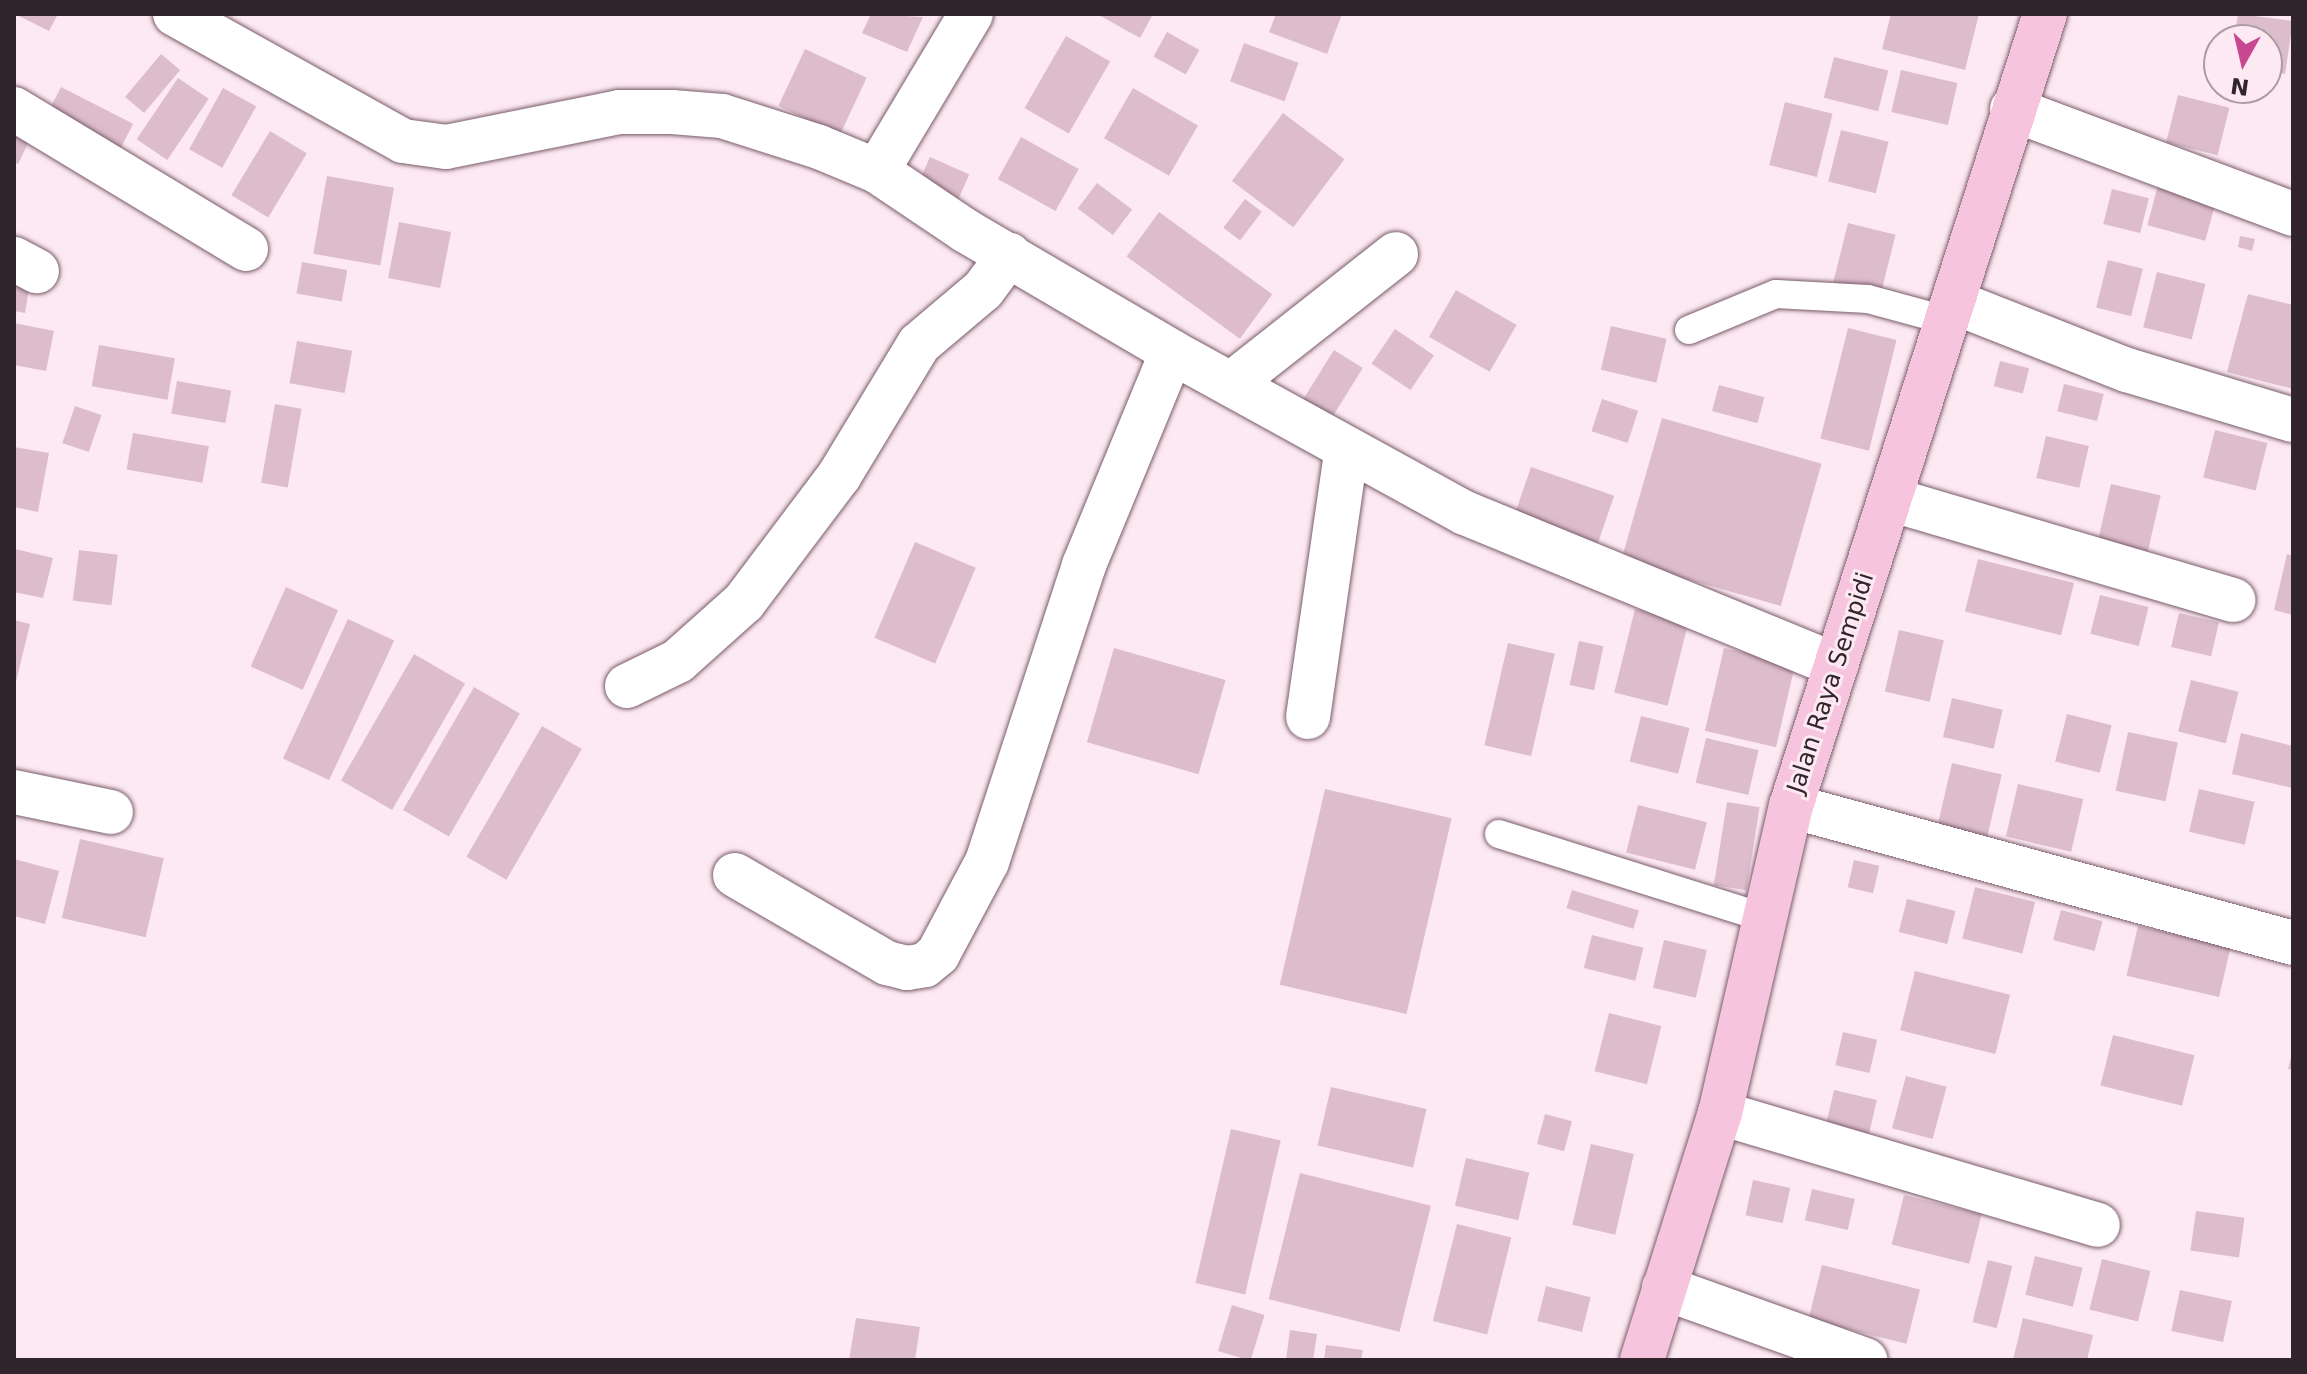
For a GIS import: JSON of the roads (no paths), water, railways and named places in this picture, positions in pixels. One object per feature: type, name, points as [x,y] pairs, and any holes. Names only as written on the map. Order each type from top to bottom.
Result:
[{"type":"main road","name":"Jalan Raya Sempidi","points":[[1642,1360],[1720,1113],[1791,806],[1952,311],[2012,109],[2045,14]]},
{"type":"street","points":[[175,14],[403,141],[446,147],[619,112],[672,112],[769,128],[877,171],[1009,255],[1172,352],[1346,452],[1465,513],[1836,665]]},
{"type":"street","points":[[877,171],[971,14]]},
{"type":"street","points":[[14,109],[246,249]]},
{"type":"street","points":[[2012,109],[2293,214]]},
{"type":"street","points":[[1231,384],[1396,254]]},
{"type":"street","points":[[627,686],[678,661],[744,602],[839,476],[919,344],[983,290],[1009,255]]},
{"type":"street","points":[[1952,311],[2127,370],[2293,420]]},
{"type":"street","points":[[735,875],[887,963],[907,968],[925,965],[938,954],[987,862],[1084,565],[1172,352]]},
{"type":"street","points":[[1308,717],[1346,452]]},
{"type":"street","points":[[1890,499],[2233,600]]},
{"type":"street","points":[[14,792],[111,812]]},
{"type":"street","points":[[1791,806],[2293,943]]},
{"type":"street","points":[[1720,1113],[2098,1225]]},
{"type":"street","points":[[1664,1288],[1865,1360]]},
{"type":"lane","points":[[1689,330],[1776,294],[1868,299],[1952,311]]},
{"type":"lane","points":[[1499,834],[1765,918]]}]
